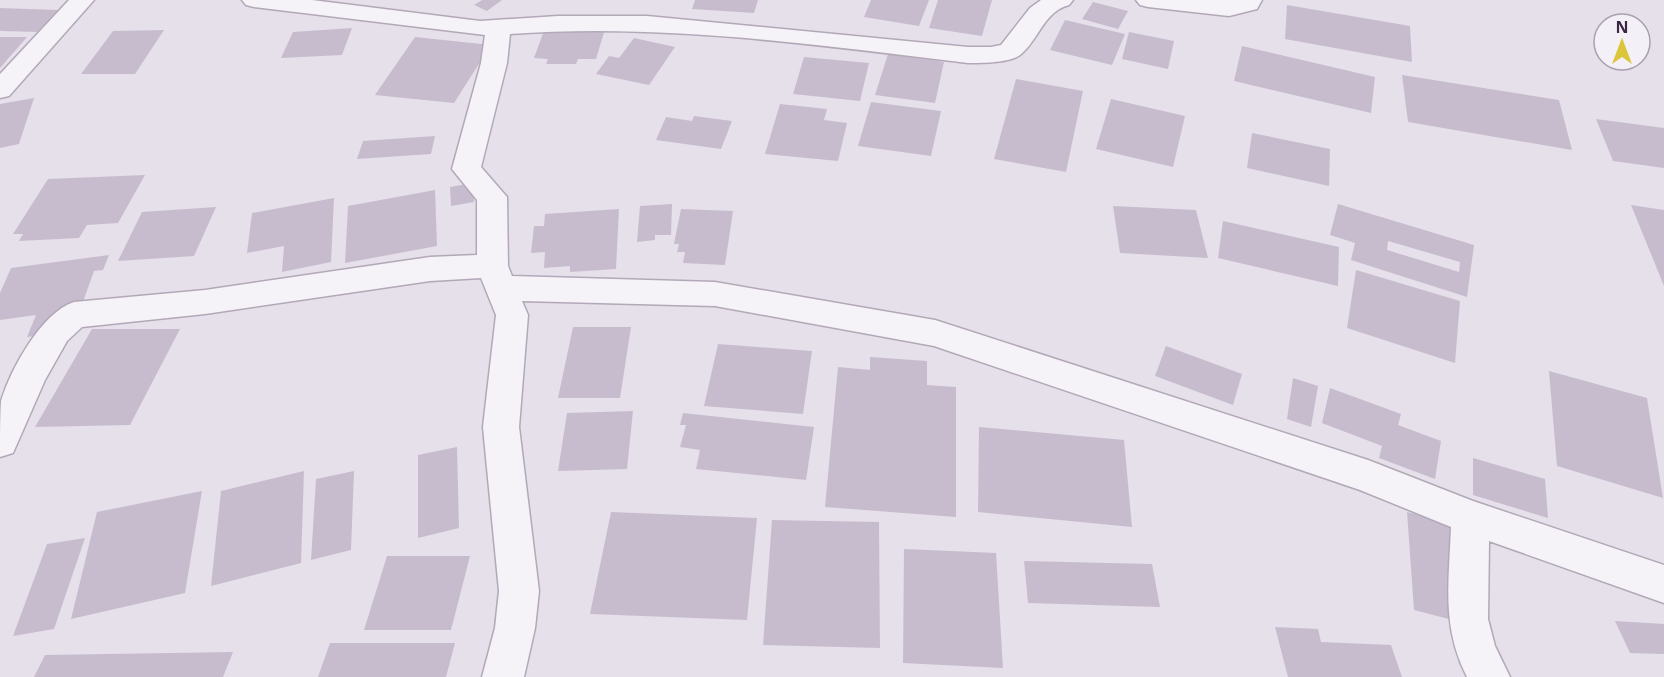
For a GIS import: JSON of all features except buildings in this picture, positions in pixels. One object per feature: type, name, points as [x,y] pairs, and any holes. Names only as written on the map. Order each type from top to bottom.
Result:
[{"type":"street","points":[[0,90],[82,0]]},
{"type":"street","points":[[254,0],[480,28],[558,23],[647,23],[968,55],[992,55],[1010,50],[1039,14],[1053,2],[1061,0]]},
{"type":"street","points":[[1148,0],[1230,9],[1249,4],[1250,0]]},
{"type":"street","points":[[499,27],[494,63],[466,169],[492,197],[497,277],[512,315],[501,427],[519,591],[515,628],[503,677]]},
{"type":"street","points":[[0,442],[30,375],[55,332],[74,315],[205,302],[430,269],[497,277],[715,294],[935,333],[1368,476],[1470,517],[1664,584]]},
{"type":"street","points":[[1470,517],[1468,619],[1476,652],[1489,677]]}]
